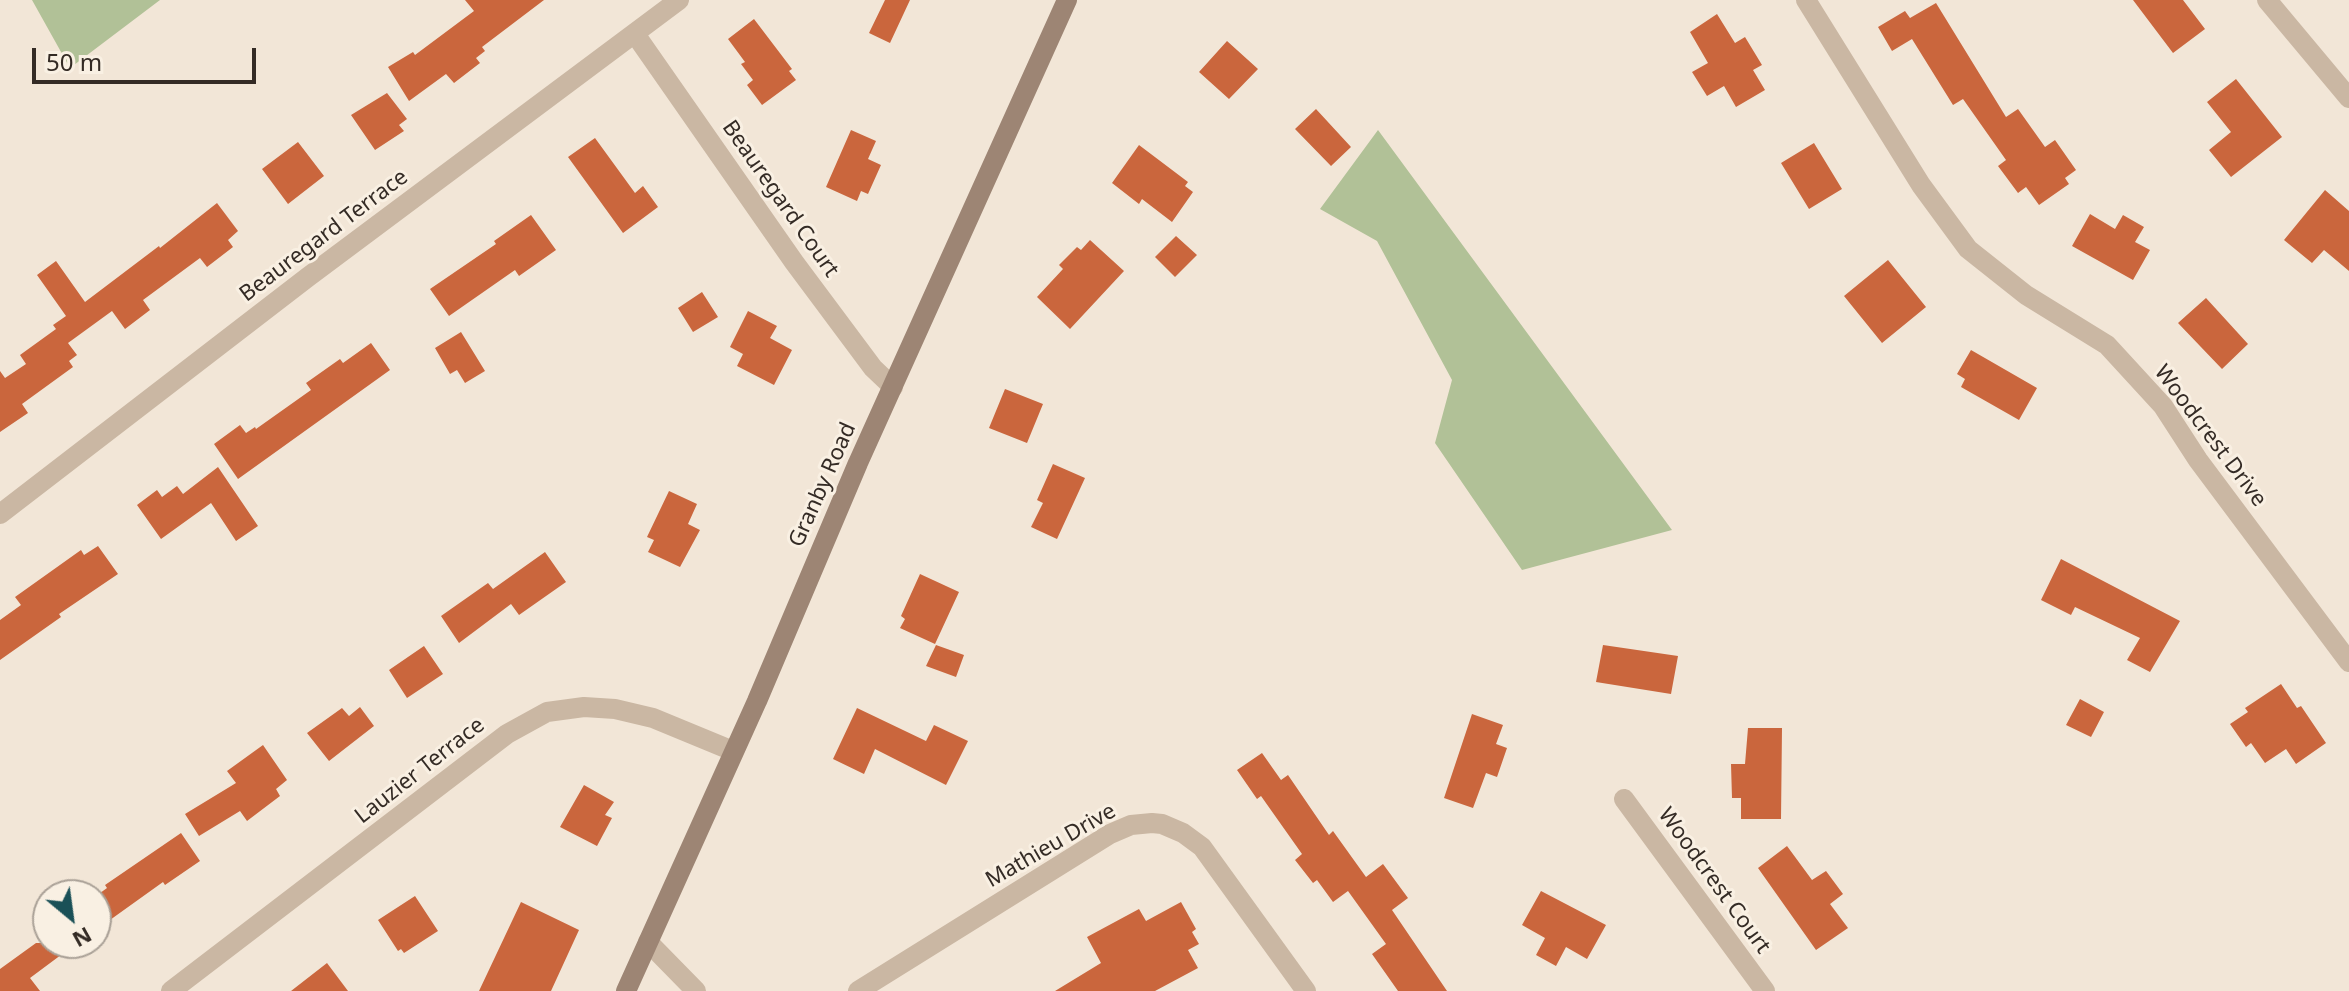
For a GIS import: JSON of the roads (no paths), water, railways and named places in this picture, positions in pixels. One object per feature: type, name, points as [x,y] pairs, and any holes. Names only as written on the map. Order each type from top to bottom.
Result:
[{"type":"main road","name":"Granby Road","points":[[626,991],[1067,0]]},
{"type":"street","name":"Beauregard Terrace","points":[[0,514],[308,277],[679,0]]},
{"type":"street","name":"Woodcrest Drive","points":[[1806,0],[1921,185],[1968,249],[2026,295],[2107,345],[2135,375],[2163,406],[2198,460],[2349,662]]},
{"type":"street","points":[[2267,0],[2349,98]]},
{"type":"street","name":"Beauregard Court","points":[[635,34],[794,262],[873,368],[893,387]]},
{"type":"street","name":"Lauzier Terrace","points":[[171,991],[507,734],[547,712],[584,707],[615,709],[653,718],[733,751]]},
{"type":"street","name":"Woodcrest Court","points":[[1624,799],[1765,991]]},
{"type":"street","name":"Mathieu Drive","points":[[858,991],[1110,834],[1141,823],[1173,828],[1202,847],[1306,991]]},
{"type":"street","points":[[648,942],[696,991]]}]
